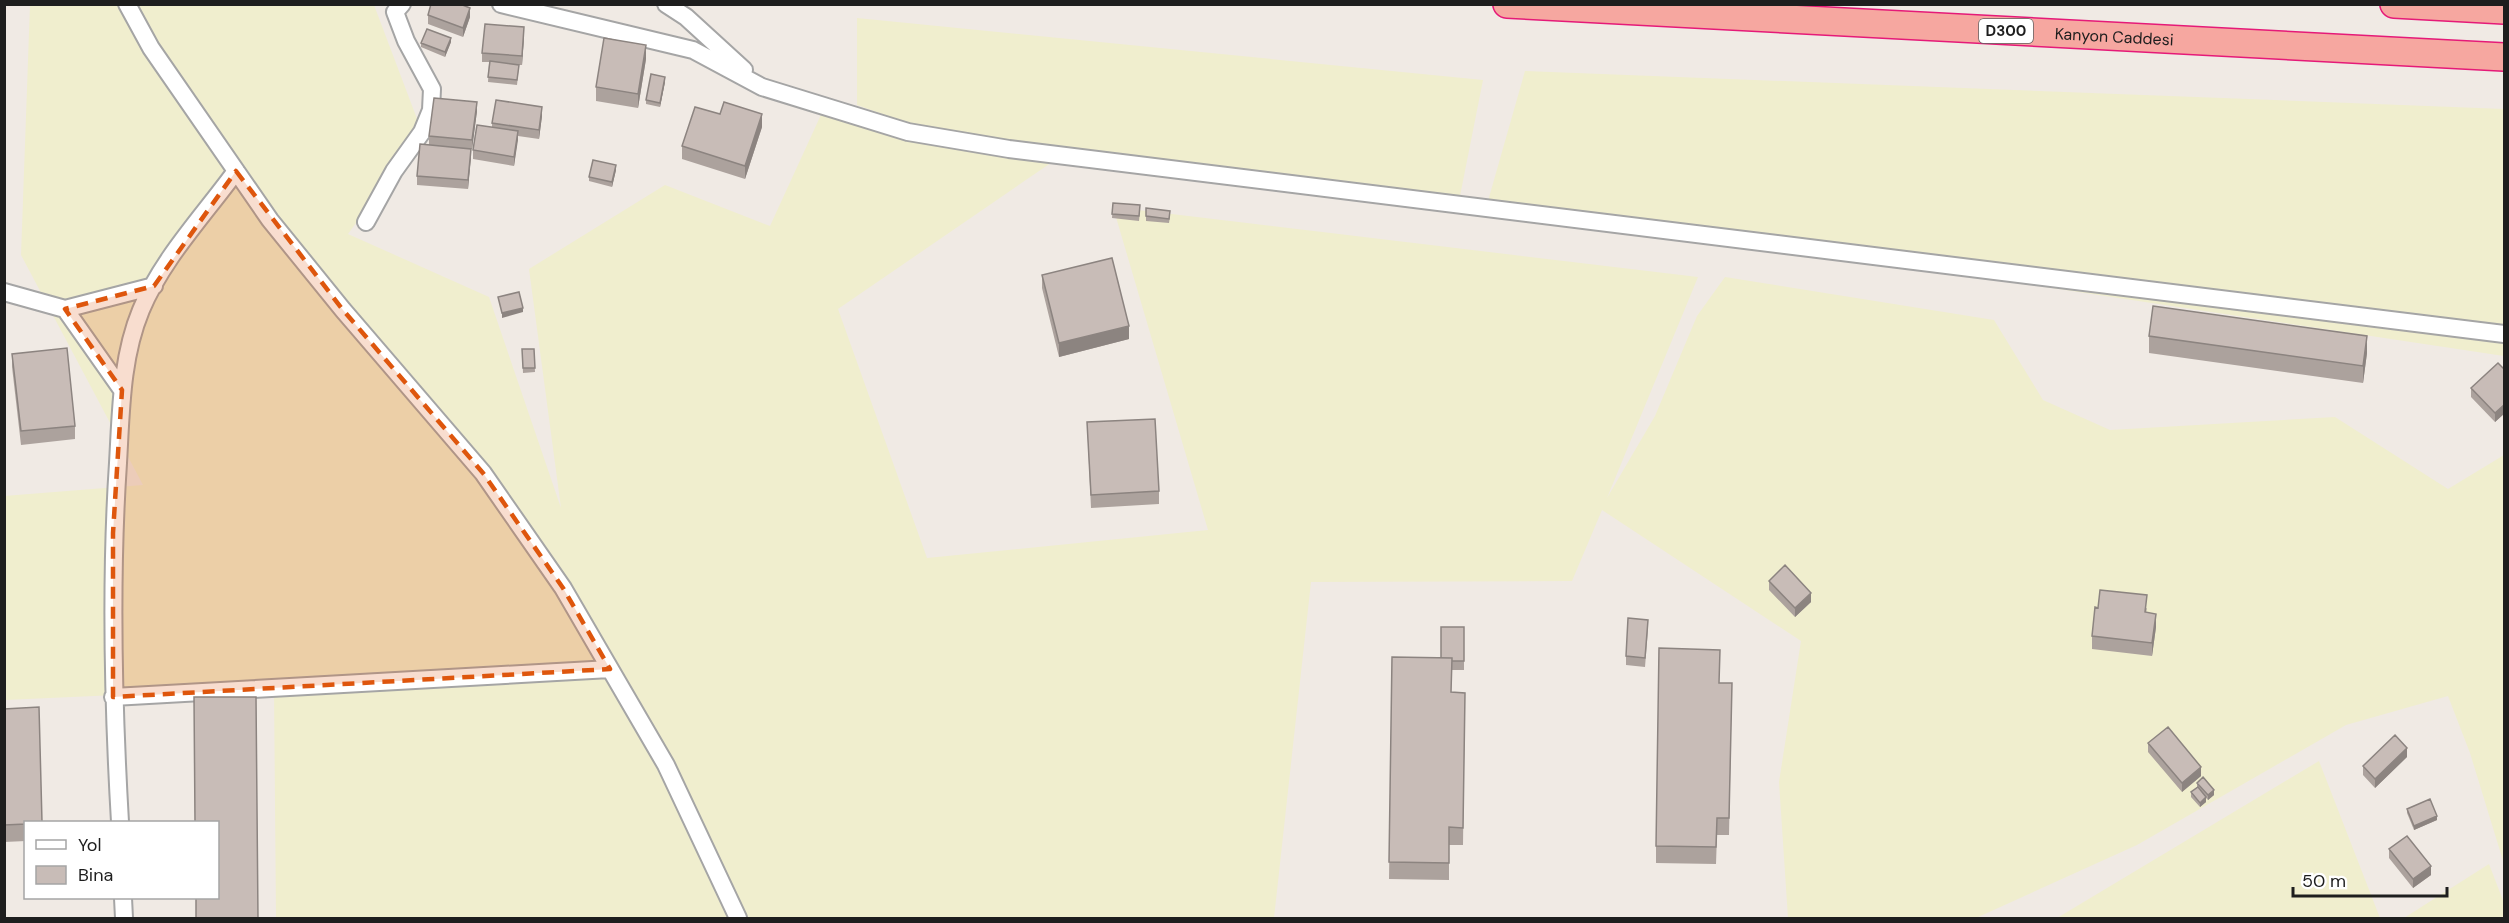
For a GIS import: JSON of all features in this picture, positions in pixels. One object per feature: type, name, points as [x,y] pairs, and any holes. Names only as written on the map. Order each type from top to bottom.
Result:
[{"type":"highway","name":"Kanyon Caddesi","points":[[1507,4],[2505,57]]},
{"type":"highway","points":[[2394,4],[2505,10]]},
{"type":"street","points":[[127,4],[151,48],[270,220],[343,310],[483,473],[563,588],[666,765],[738,918]]},
{"type":"street","points":[[366,222],[394,171],[422,132],[431,110],[432,89],[406,41],[395,12],[402,4]]},
{"type":"street","points":[[501,4],[693,50],[762,87],[908,132],[1009,149],[2505,334]]},
{"type":"street","points":[[666,4],[686,17],[762,87]]},
{"type":"street","points":[[120,821],[113,698],[113,533],[122,390],[141,310],[166,266],[236,171]]},
{"type":"street","points":[[4,292],[65,309],[154,286]]},
{"type":"street","points":[[65,309],[122,390]]},
{"type":"street","points":[[113,698],[610,669]]},
{"type":"street","points":[[123,899],[124,918]]},
{"type":"highlighted area","points":[[236,171],[343,310],[483,473],[563,588],[610,669],[113,697],[113,533],[122,390],[65,309],[154,286]]},
{"type":"shaded area","points":[[30,5],[374,5],[422,132],[348,234],[489,297],[561,508],[529,269],[665,185],[770,226],[825,106],[910,124],[857,105],[857,18],[1483,80],[1460,196],[1181,166],[941,130],[1061,156],[838,309],[927,558],[1208,530],[1113,207],[1698,277],[1607,498],[1655,416],[1697,316],[1725,277],[1994,320],[2043,400],[2110,430],[2335,417],[2448,489],[2504,455],[2504,864],[2470,753],[2448,696],[2346,725],[2137,845],[1976,918],[1788,918],[1779,782],[1801,641],[1602,510],[1572,581],[1311,582],[1274,918],[276,918],[274,688],[5,700],[4,496],[143,485],[21,255]]},
{"type":"shaded area","points":[[1525,71],[2504,109],[2504,356],[1613,222],[1486,208]]},
{"type":"shaded area","points":[[2319,761],[2380,918],[2057,918]]},
{"type":"shaded area","points":[[2489,864],[2504,903],[2504,918],[2404,918]]},
{"type":"building","points":[[431,4],[460,4],[470,8],[463,28],[428,15]]},
{"type":"building","points":[[485,24],[524,27],[522,56],[482,53]]},
{"type":"building","points":[[427,29],[451,38],[445,52],[421,43]]},
{"type":"building","points":[[604,38],[646,45],[638,94],[596,87]]},
{"type":"building","points":[[490,61],[519,65],[517,80],[488,77]]},
{"type":"building","points":[[651,74],[665,77],[660,103],[646,100]]},
{"type":"building","points":[[434,98],[477,102],[472,140],[429,136]]},
{"type":"building","points":[[496,100],[542,107],[539,130],[492,123]]},
{"type":"building","points":[[724,102],[762,114],[745,166],[682,146],[695,107],[720,114]]},
{"type":"building","points":[[477,125],[518,131],[514,157],[473,150]]},
{"type":"building","points":[[420,144],[471,149],[468,180],[417,176]]},
{"type":"building","points":[[593,160],[616,165],[612,182],[589,177]]},
{"type":"building","points":[[1113,203],[1140,205],[1139,216],[1112,214]]},
{"type":"building","points":[[1146,208],[1170,211],[1169,219],[1146,216]]},
{"type":"building","points":[[1112,258],[1129,326],[1059,343],[1042,275]]},
{"type":"building","points":[[519,292],[523,308],[502,313],[498,297]]},
{"type":"building","points":[[2153,306],[2367,336],[2363,366],[2149,336]]},
{"type":"building","points":[[67,348],[75,426],[21,431],[12,354]]},
{"type":"building","points":[[522,349],[534,349],[535,368],[523,368]]},
{"type":"building","points":[[2498,363],[2505,370],[2505,404],[2495,413],[2471,388]]},
{"type":"building","points":[[1155,419],[1159,491],[1091,495],[1087,422]]},
{"type":"building","points":[[1785,565],[1811,593],[1795,608],[1769,581]]},
{"type":"building","points":[[2100,590],[2147,595],[2145,612],[2156,614],[2152,643],[2092,636],[2095,607],[2098,608]]},
{"type":"building","points":[[1628,618],[1648,620],[1645,658],[1626,656]]},
{"type":"building","points":[[1441,627],[1464,627],[1464,661],[1441,658]]},
{"type":"building","points":[[1659,648],[1720,650],[1719,683],[1732,683],[1729,818],[1717,818],[1716,847],[1656,846]]},
{"type":"building","points":[[1392,657],[1452,658],[1451,692],[1465,693],[1463,828],[1449,827],[1449,863],[1389,862]]},
{"type":"building","points":[[194,697],[256,697],[258,918],[196,918],[196,899],[219,899],[219,821],[195,821]]},
{"type":"building","points":[[39,707],[42,821],[24,821],[24,824],[4,825],[4,709]]},
{"type":"building","points":[[2168,727],[2201,767],[2182,783],[2148,743]]},
{"type":"building","points":[[2395,735],[2407,748],[2375,779],[2363,766]]},
{"type":"building","points":[[2203,777],[2214,790],[2208,795],[2197,783]]},
{"type":"building","points":[[2198,787],[2206,797],[2200,803],[2191,792]]},
{"type":"building","points":[[2430,799],[2437,816],[2414,826],[2407,809]]},
{"type":"building","points":[[2407,836],[2431,866],[2413,879],[2389,849]]}]
